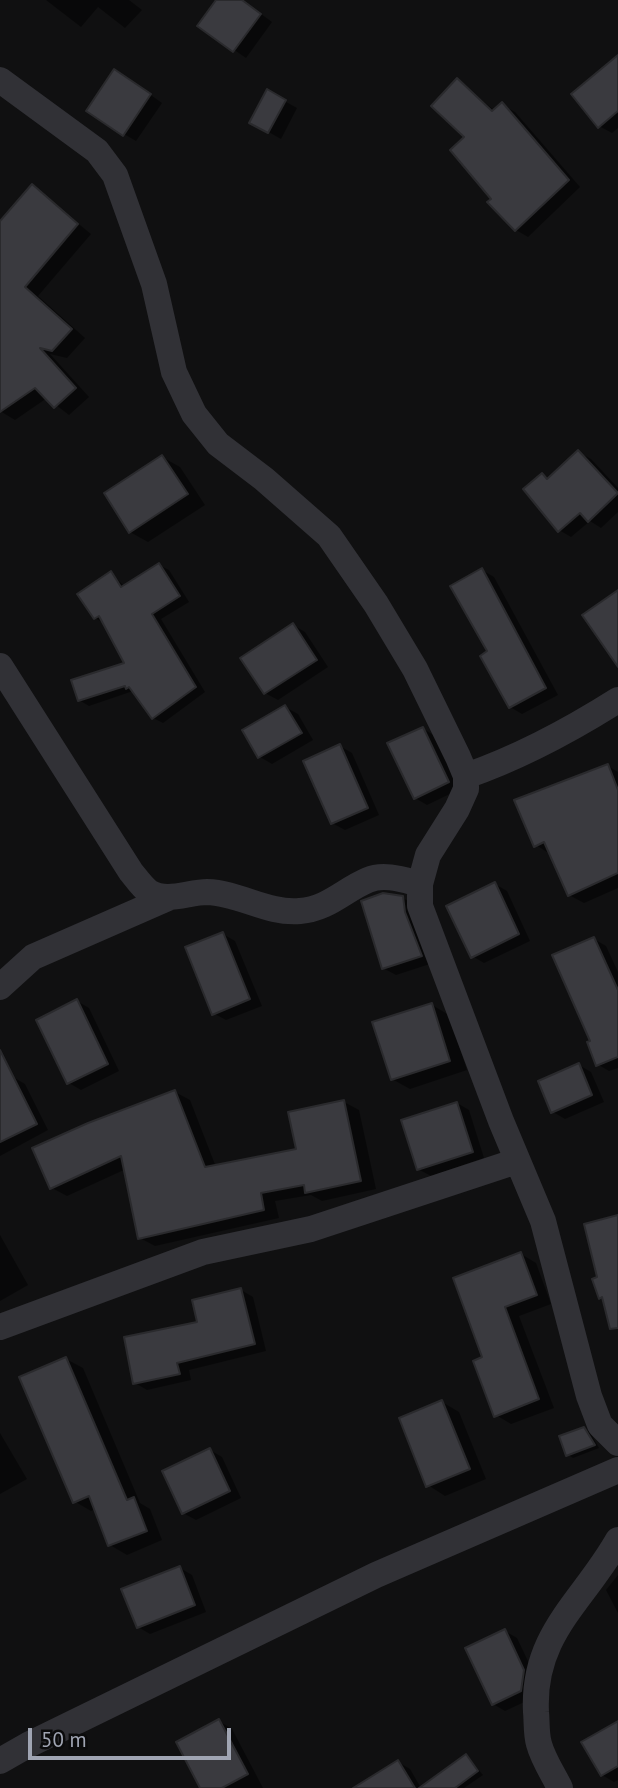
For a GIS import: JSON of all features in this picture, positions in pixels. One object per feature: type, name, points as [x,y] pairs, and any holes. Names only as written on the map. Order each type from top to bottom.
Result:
[{"type":"street","points":[[0,80],[97,151],[115,175],[153,284],[174,372],[194,414],[218,444],[264,479],[329,536],[376,604],[415,669],[466,776],[466,789],[457,809],[428,855],[420,884],[420,906],[517,1161],[543,1221],[589,1396],[600,1425],[618,1443]]},
{"type":"street","points":[[0,666],[131,872],[149,892],[170,897],[215,893],[235,895],[262,907],[300,911],[329,904],[369,879],[393,877],[420,884]]},
{"type":"street","points":[[466,776],[508,762],[558,737],[618,700]]},
{"type":"street","points":[[0,987],[33,957],[170,897]]},
{"type":"street","points":[[0,1327],[152,1268],[203,1252],[311,1229],[517,1161]]},
{"type":"street","points":[[0,1761],[376,1575],[618,1470]]},
{"type":"street","points":[[560,1788],[538,1743],[536,1701],[539,1662],[555,1628],[590,1586],[618,1540]]},
{"type":"building","points":[[216,0],[242,0],[261,14],[233,52],[197,26]]},
{"type":"building","points":[[618,55],[618,111],[598,128],[571,94]]},
{"type":"building","points":[[114,69],[151,94],[123,136],[86,111]]},
{"type":"building","points":[[457,78],[492,111],[502,102],[569,180],[515,231],[487,202],[491,199],[450,150],[464,137],[431,106]]},
{"type":"building","points":[[267,89],[286,100],[268,133],[249,123]]},
{"type":"building","points":[[32,184],[78,224],[25,287],[72,329],[52,351],[40,348],[76,388],[54,408],[35,388],[0,412],[0,221]]},
{"type":"building","points":[[578,450],[618,493],[588,522],[580,513],[558,532],[523,489],[542,473],[547,479]]},
{"type":"building","points":[[162,455],[188,494],[129,533],[104,493]]},
{"type":"building","points":[[159,563],[180,596],[152,614],[196,687],[152,719],[129,687],[126,689],[125,686],[78,701],[71,680],[124,663],[99,616],[94,619],[77,594],[111,571],[121,587]]},
{"type":"building","points":[[482,568],[546,688],[509,708],[480,656],[487,651],[450,586]]},
{"type":"building","points":[[618,590],[618,667],[582,615]]},
{"type":"building","points":[[293,623],[317,660],[264,694],[240,658]]},
{"type":"building","points":[[285,705],[302,733],[258,758],[242,730]]},
{"type":"building","points":[[423,727],[449,782],[414,799],[387,743]]},
{"type":"building","points":[[340,744],[368,808],[331,824],[303,761]]},
{"type":"building","points":[[608,764],[618,790],[618,873],[568,896],[544,842],[534,847],[514,800]]},
{"type":"building","points":[[495,882],[519,934],[471,958],[446,906]]},
{"type":"building","points":[[383,893],[403,896],[405,912],[422,956],[382,969],[361,901]]},
{"type":"building","points":[[223,932],[250,999],[212,1015],[185,947]]},
{"type":"building","points":[[594,937],[618,990],[618,1057],[596,1066],[587,1042],[590,1041],[552,955]]},
{"type":"building","points":[[77,999],[108,1064],[67,1084],[36,1020]]},
{"type":"building","points":[[432,1003],[450,1061],[391,1080],[372,1022]]},
{"type":"building","points":[[0,1050],[37,1124],[0,1142]]},
{"type":"building","points":[[579,1063],[592,1095],[551,1113],[538,1081]]},
{"type":"building","points":[[175,1090],[205,1167],[296,1149],[288,1112],[344,1100],[361,1181],[305,1193],[304,1185],[261,1193],[264,1210],[138,1239],[121,1156],[50,1189],[32,1148],[88,1123]]},
{"type":"building","points":[[457,1102],[473,1152],[417,1170],[401,1120]]},
{"type":"building","points":[[618,1215],[618,1328],[610,1329],[602,1297],[599,1299],[592,1279],[597,1277],[584,1224]]},
{"type":"building","points":[[521,1252],[537,1295],[505,1307],[539,1399],[494,1417],[473,1361],[482,1357],[453,1278]]},
{"type":"building","points":[[241,1288],[255,1344],[177,1363],[180,1374],[133,1384],[124,1337],[197,1322],[192,1300]]},
{"type":"building","points":[[66,1357],[127,1500],[134,1497],[147,1531],[108,1546],[89,1496],[73,1503],[19,1377]]},
{"type":"building","points":[[442,1400],[470,1469],[426,1487],[399,1418]]},
{"type":"building","points":[[584,1427],[595,1445],[566,1456],[559,1436]]},
{"type":"building","points":[[210,1448],[230,1491],[182,1514],[162,1471]]},
{"type":"building","points":[[180,1566],[195,1605],[137,1628],[121,1589]]},
{"type":"building","points":[[505,1629],[524,1670],[521,1691],[492,1705],[465,1648]]},
{"type":"building","points":[[219,1719],[248,1774],[222,1788],[200,1788],[176,1742]]},
{"type":"building","points":[[618,1721],[618,1766],[601,1776],[581,1742]]},
{"type":"building","points":[[466,1754],[478,1771],[455,1788],[419,1788]]},
{"type":"building","points":[[398,1760],[415,1788],[353,1788]]}]
